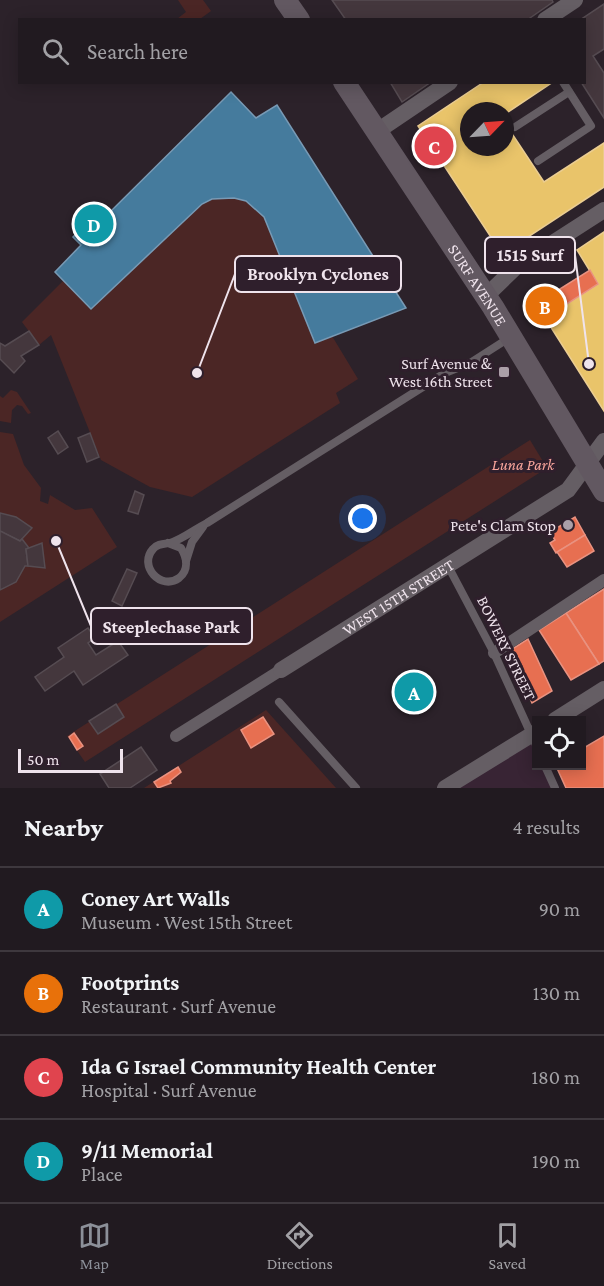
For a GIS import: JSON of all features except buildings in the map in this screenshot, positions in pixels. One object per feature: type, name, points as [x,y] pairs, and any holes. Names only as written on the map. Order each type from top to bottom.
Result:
[{"type":"main road","points":[[285,0],[298,18]]},
{"type":"main road","name":"SURF AVENUE","points":[[345,84],[512,336],[604,490]]},
{"type":"street","points":[[548,18],[575,0]]},
{"type":"street","points":[[376,132],[447,84]]},
{"type":"street","points":[[486,296],[517,266],[604,210]]},
{"type":"street","name":"WEST 15TH STREET","points":[[176,736],[568,490],[604,441]]},
{"type":"street","points":[[494,653],[604,580]]},
{"type":"street","points":[[561,716],[604,689]]},
{"type":"street","points":[[445,788],[532,739]]},
{"type":"lane","points":[[538,161],[591,126],[564,84]]},
{"type":"lane","points":[[515,127],[569,92]]},
{"type":"lane","points":[[207,523],[192,543],[186,567],[178,578],[166,582],[155,578],[148,567],[149,555],[157,546],[168,543],[207,523],[445,373],[470,363],[512,336]]},
{"type":"lane","points":[[168,543],[180,548],[186,561]]},
{"type":"lane","name":"BOWERY STREET","points":[[448,566],[532,731]]},
{"type":"lane","points":[[279,702],[356,788]]},
{"type":"lane","points":[[547,770],[555,788]]},
{"type":"shaded area","points":[[532,739],[532,770],[552,770],[559,788],[445,788]]},
{"type":"green space","points":[[178,0],[203,0],[211,11],[201,18],[178,18],[186,12]]},
{"type":"green space","points":[[231,92],[256,118],[277,105],[406,308],[332,336],[358,379],[336,393],[340,403],[192,497],[150,487],[101,460],[51,335],[39,345],[22,322],[63,281],[55,272],[81,245],[73,237],[102,208],[108,214]]},
{"type":"green space","points":[[11,390],[17,392],[31,413],[28,414],[22,406],[17,405],[12,410],[11,423],[0,421],[0,396],[3,398]]},
{"type":"green space","points":[[0,432],[13,434],[24,465],[41,488],[40,501],[48,504],[50,495],[75,510],[92,508],[117,547],[0,622]]},
{"type":"green space","name":"Luna Park","points":[[530,440],[547,468],[85,762],[67,736]]},
{"type":"green space","points":[[266,710],[336,788],[144,788]]},
{"type":"place","name":"Ida G Israel Community Health Center","points":[[434,146]]},
{"type":"place","name":"9/11 Memorial","points":[[94,224]]},
{"type":"place","name":"Footprints","points":[[545,306]]},
{"type":"place","name":"1515 Surf","points":[[589,364]]},
{"type":"place","name":"Surf Avenue & West 16th Street","points":[[504,372]]},
{"type":"place","name":"Brooklyn Cyclones","points":[[197,373]]},
{"type":"place","name":"Pete's Clam Stop","points":[[568,525]]},
{"type":"place","name":"Steeplechase Park","points":[[56,541]]},
{"type":"place","name":"Coney Art Walls","points":[[414,692]]}]
